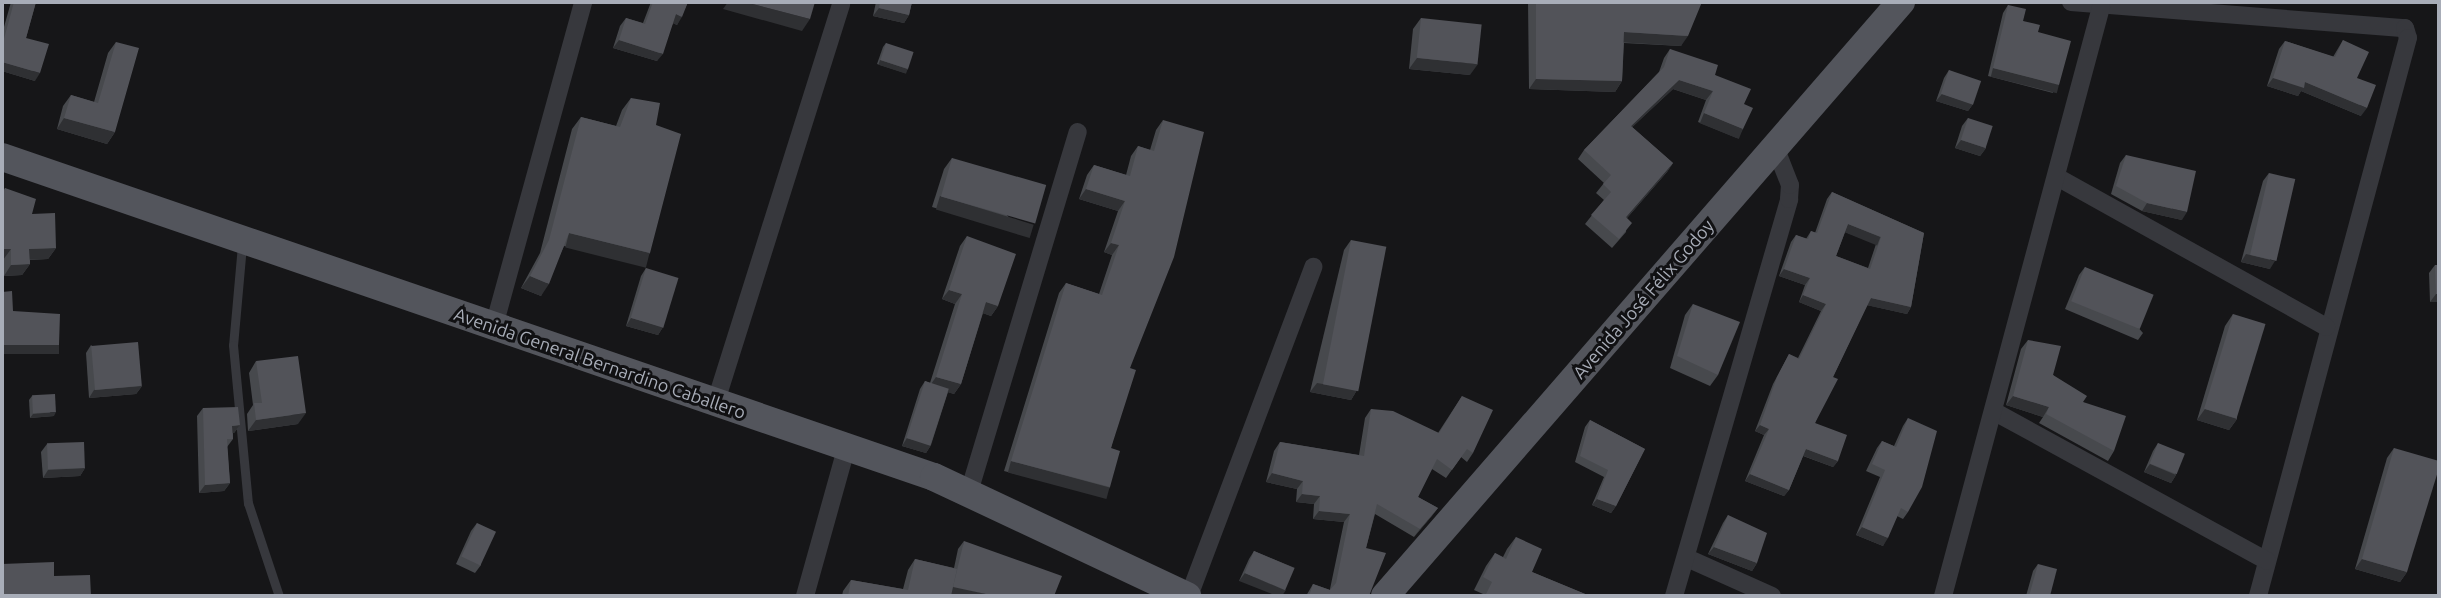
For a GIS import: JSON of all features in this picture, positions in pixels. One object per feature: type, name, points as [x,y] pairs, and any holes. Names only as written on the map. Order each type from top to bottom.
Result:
[{"type":"main road","name":"Avenida José Félix Godoy","points":[[1385,596],[1901,2]]},
{"type":"main road","name":"Avenida General Bernardino Caballero","points":[[2,157],[243,243],[716,401],[969,492],[1188,596]]},
{"type":"street","points":[[494,326],[583,2]]},
{"type":"street","points":[[2071,2],[2101,7],[2405,28],[2408,38],[2326,327],[2258,596]]},
{"type":"street","points":[[716,401],[841,3]]},
{"type":"street","points":[[1943,596],[1995,412],[2101,7]]},
{"type":"street","points":[[969,492],[1078,132]]},
{"type":"street","points":[[1674,596],[1688,558],[1789,200],[1790,185],[1775,147]]},
{"type":"street","points":[[2057,177],[2326,327]]},
{"type":"street","points":[[1188,596],[1313,267]]},
{"type":"street","points":[[1995,412],[2267,561]]},
{"type":"street","points":[[805,596],[846,449]]},
{"type":"street","points":[[1688,558],[1772,596]]},
{"type":"lane","points":[[243,243],[233,345],[247,490],[279,596]]},
{"type":"building","points":[[14,2],[36,2],[26,38],[49,44],[40,73],[2,62],[2,46]]},
{"type":"building","points":[[653,2],[688,2],[682,17],[676,14],[663,54],[619,40],[626,18],[645,24]]},
{"type":"building","points":[[745,2],[815,2],[810,19]]},
{"type":"building","points":[[880,2],[912,2],[909,15],[879,8]]},
{"type":"building","points":[[1536,2],[1702,2],[1688,36],[1624,32],[1622,81],[1536,79]]},
{"type":"building","points":[[2008,5],[2026,9],[2023,21],[2040,25],[2038,32],[2071,41],[2059,85],[1993,68]]},
{"type":"building","points":[[1421,18],[1482,24],[1477,64],[1417,58]]},
{"type":"building","points":[[2343,40],[2369,52],[2357,78],[2376,85],[2367,108],[2305,82],[2304,88],[2273,78],[2285,41],[2335,57]]},
{"type":"building","points":[[116,42],[139,48],[115,132],[64,118],[71,95],[98,103]]},
{"type":"building","points":[[886,43],[914,52],[908,69],[880,60]]},
{"type":"building","points":[[1670,49],[1718,65],[1715,75],[1751,89],[1744,104],[1753,108],[1743,129],[1704,113],[1713,91],[1679,80],[1631,126],[1673,163],[1626,217],[1632,223],[1619,239],[1591,215],[1611,192],[1603,184],[1611,175],[1584,150],[1664,67]]},
{"type":"building","points":[[1949,70],[1981,81],[1973,105],[1941,94]]},
{"type":"building","points":[[631,98],[660,103],[656,125],[681,134],[650,253],[569,233],[549,284],[530,276],[549,240],[581,117],[620,127]]},
{"type":"building","points":[[1968,118],[1993,126],[1986,148],[1961,140]]},
{"type":"building","points":[[1163,120],[1204,132],[1174,257],[1130,368],[1136,370],[1111,448],[1120,451],[1110,487],[1011,461],[1066,283],[1102,295],[1119,245],[1111,243],[1125,201],[1086,189],[1094,165],[1130,176],[1138,146],[1154,151]]},
{"type":"building","points":[[2126,155],[2196,171],[2187,212],[2147,203],[2116,186]]},
{"type":"building","points":[[952,158],[1046,185],[1035,223],[941,196]]},
{"type":"building","points":[[2269,173],[2295,179],[2276,261],[2250,255]]},
{"type":"building","points":[[5,188],[36,199],[32,214],[55,213],[56,248],[29,249],[30,264],[11,265],[11,249],[2,249],[2,197]]},
{"type":"building","points":[[1832,192],[1924,233],[1911,307],[1871,298],[1833,377],[1838,379],[1815,423],[1847,435],[1838,461],[1806,449],[1789,490],[1750,474],[1769,429],[1760,425],[1777,377],[1789,354],[1799,359],[1826,304],[1803,295],[1810,278],[1784,269],[1796,235],[1808,239],[1811,231],[1817,233]],"holes":[[[1848,224],[1881,237],[1870,269],[1836,256]]]},
{"type":"building","points":[[967,236],[1016,254],[998,306],[986,302],[961,384],[936,377],[962,294],[949,290]]},
{"type":"building","points":[[1351,240],[1386,247],[1358,391],[1323,384]]},
{"type":"building","points":[[2435,265],[2439,265],[2439,294],[2436,294]]},
{"type":"building","points":[[2085,267],[2154,295],[2140,329],[2071,301]]},
{"type":"building","points":[[646,268],[679,278],[663,328],[631,318]]},
{"type":"building","points":[[12,291],[13,311],[60,314],[59,345],[2,345],[2,292]]},
{"type":"building","points":[[1693,304],[1740,322],[1718,375],[1677,356]]},
{"type":"building","points":[[2233,314],[2266,324],[2237,419],[2204,409]]},
{"type":"building","points":[[2028,340],[2061,346],[2053,375],[2087,396],[2083,402],[2126,416],[2114,451],[2046,414],[2049,407],[2013,396]]},
{"type":"building","points":[[138,342],[142,386],[95,390],[91,346]]},
{"type":"building","points":[[298,356],[306,413],[256,420],[254,403],[262,403],[256,361]]},
{"type":"building","points":[[925,381],[949,389],[930,446],[906,438]]},
{"type":"building","points":[[55,394],[56,412],[33,413],[32,395]]},
{"type":"building","points":[[1462,396],[1493,410],[1473,453],[1467,449],[1452,470],[1437,459],[1418,497],[1438,508],[1420,529],[1377,504],[1366,548],[1386,553],[1369,596],[1309,596],[1313,584],[1330,590],[1336,583],[1350,514],[1319,511],[1320,496],[1302,494],[1303,481],[1272,473],[1280,442],[1364,456],[1371,409],[1393,411],[1439,433]]},
{"type":"building","points":[[238,407],[240,425],[232,426],[233,439],[227,439],[230,483],[205,485],[203,408]]},
{"type":"building","points":[[1908,418],[1937,431],[1922,487],[1908,512],[1901,508],[1888,538],[1862,527],[1885,470],[1872,464],[1882,441],[1896,447]]},
{"type":"building","points":[[1590,420],[1645,449],[1616,506],[1597,499],[1608,470],[1580,456]]},
{"type":"building","points":[[84,442],[85,468],[48,469],[47,443]]},
{"type":"building","points":[[2158,443],[2185,454],[2177,474],[2150,463]]},
{"type":"building","points":[[2394,448],[2439,461],[2407,572],[2362,559]]},
{"type":"building","points":[[1728,515],[1767,533],[1757,563],[1714,547]]},
{"type":"building","points":[[477,523],[496,532],[480,565],[461,557]]},
{"type":"building","points":[[1516,537],[1542,549],[1532,572],[1590,596],[1485,596],[1492,582],[1483,577],[1495,553],[1506,559]]},
{"type":"building","points":[[964,541],[1062,576],[1054,596],[995,596],[953,587]]},
{"type":"building","points":[[1254,551],[1295,568],[1285,590],[1245,573]]},
{"type":"building","points":[[915,559],[957,569],[951,596],[848,596],[851,580],[908,590]]},
{"type":"building","points":[[54,562],[54,576],[90,575],[91,596],[2,596],[2,564]]},
{"type":"building","points":[[2038,564],[2057,569],[2050,596],[2029,596]]}]
